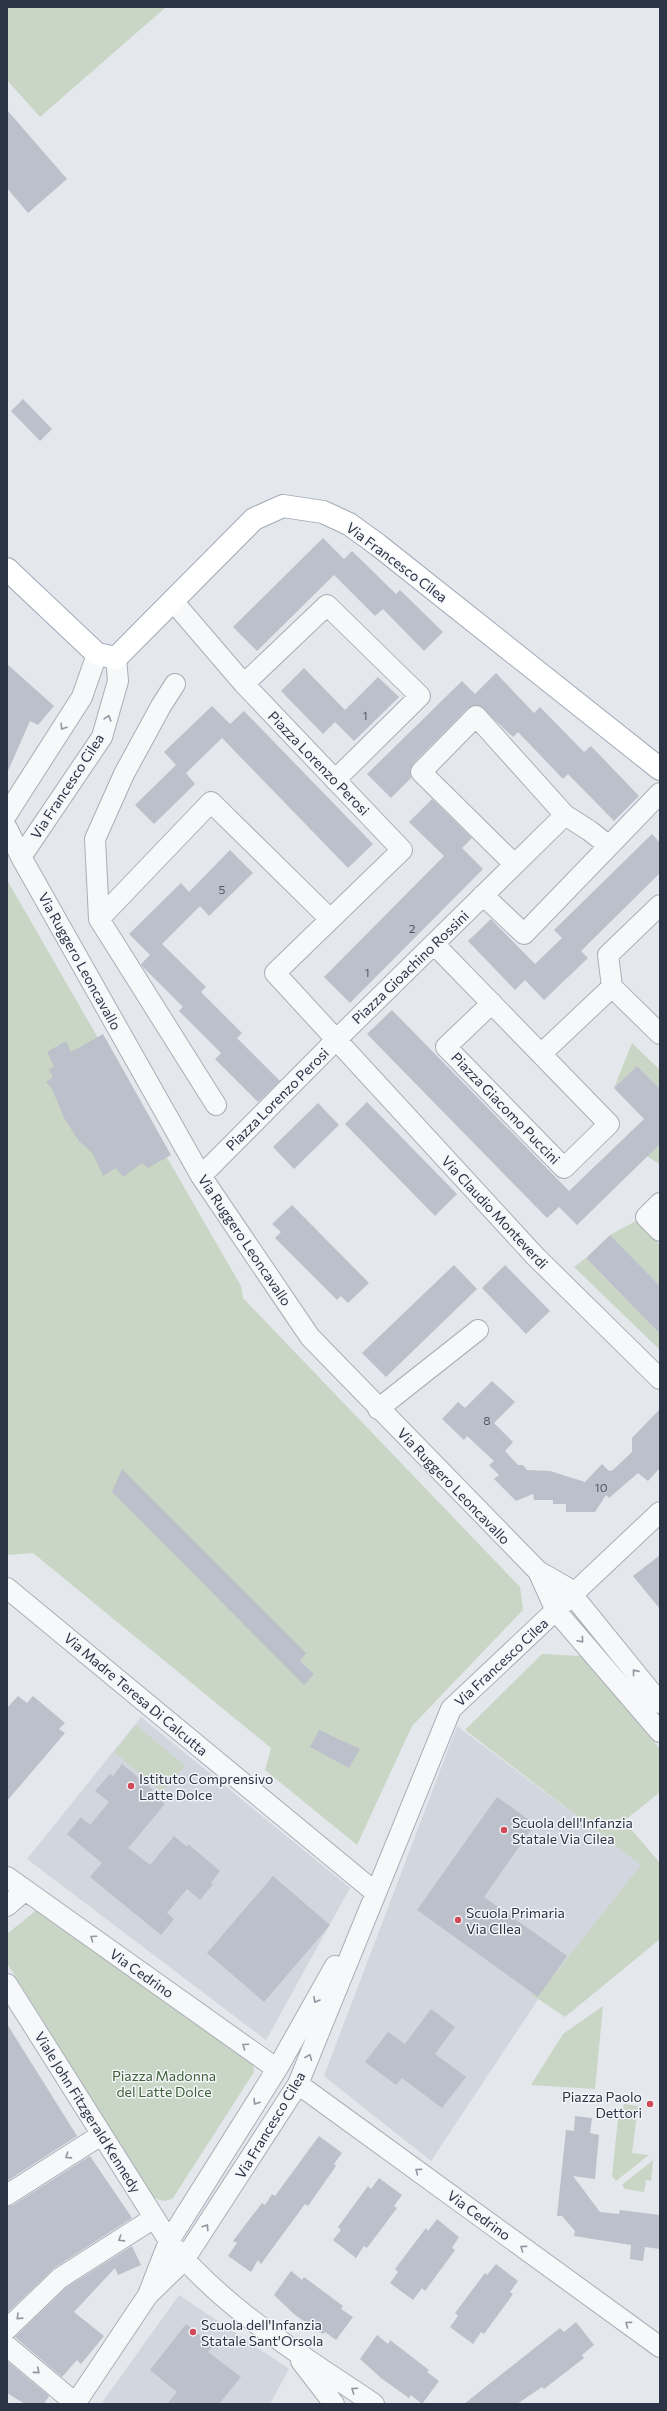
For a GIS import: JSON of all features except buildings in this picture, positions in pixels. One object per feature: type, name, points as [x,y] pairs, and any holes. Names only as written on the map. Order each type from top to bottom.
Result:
[{"type":"main road","name":"Via Francesco Cilea","points":[[107,656],[172,600],[254,519],[283,506],[323,512],[349,524],[378,545],[660,769]]},
{"type":"main road","points":[[7,569],[107,656]]},
{"type":"street","name":"Piazza Lorenzo Perosi","points":[[172,600],[244,684],[402,850],[275,973],[336,1040],[202,1176]]},
{"type":"street","points":[[244,684],[327,605],[420,696],[335,780]]},
{"type":"street","name":"Via Francesco Cilea","points":[[7,814],[107,656]]},
{"type":"street","name":"Via Francesco Cilea","points":[[14,856],[102,737],[118,681],[107,656]]},
{"type":"street","points":[[175,684],[161,706],[124,774],[95,839],[99,919],[216,1105]]},
{"type":"street","points":[[514,864],[421,772],[476,716],[565,815],[590,831],[609,846]]},
{"type":"street","points":[[483,895],[524,934],[660,793]]},
{"type":"street","points":[[99,919],[211,802],[330,919]]},
{"type":"street","name":"Piazza Gioachino Rossini","points":[[336,1040],[565,815]]},
{"type":"street","name":"Via Francesco Cilea","points":[[7,828],[14,856]]},
{"type":"street","name":"Via Ruggero Leoncavallo","points":[[14,856],[202,1176],[310,1337],[378,1409],[538,1571],[569,1591]]},
{"type":"street","points":[[660,905],[608,955],[612,986],[660,1034]]},
{"type":"street","name":"Piazza Giacomo Puccini","points":[[434,944],[492,1003],[541,1054],[610,1124],[564,1168],[446,1047],[492,1003]]},
{"type":"street","points":[[541,1054],[612,986]]},
{"type":"street","name":"Via Claudio Monteverdi","points":[[336,1040],[535,1256],[660,1379]]},
{"type":"street","points":[[660,1199],[646,1217],[660,1231]]},
{"type":"street","points":[[378,1409],[478,1330]]},
{"type":"street","name":"Via Francesco Cilea","points":[[148,2294],[184,2260],[298,2084],[451,1709],[556,1611],[569,1591],[660,1512]]},
{"type":"street","name":"Via Ruggero Leoncavallo","points":[[538,1571],[556,1611],[660,1732]]},
{"type":"street","name":"Via Madre Teresa Di Calcutta","points":[[7,1588],[376,1893]]},
{"type":"street","points":[[569,1591],[660,1702]]},
{"type":"street","name":"Via Cedrino","points":[[7,1877],[277,2069]]},
{"type":"street","points":[[7,1906],[23,1892]]},
{"type":"street","name":"Via Francesco Cilea","points":[[148,2294],[169,2241],[277,2069],[376,1893]]},
{"type":"street","name":"Viale John Fitzgerald Kennedy","points":[[7,1984],[154,2218],[184,2260],[204,2281],[296,2354],[326,2381],[374,2404]]},
{"type":"street","name":"Via Cedrino","points":[[298,2084],[660,2347]]},
{"type":"street","points":[[7,2195],[101,2134]]},
{"type":"street","points":[[7,2329],[60,2278],[154,2218]]},
{"type":"street","points":[[7,2346],[75,2404],[148,2294]]},
{"type":"street","points":[[326,2381],[334,2404]]},
{"type":"shaded area","points":[[141,1717],[350,1888],[266,2040],[27,1859]]},
{"type":"shaded area","points":[[457,1726],[642,1865],[537,2001],[431,2161],[324,2076]]},
{"type":"shaded area","name":"Scuola dell'Infanzia Statale Sant'Orsola","points":[[179,2295],[289,2369],[270,2404],[101,2404]]},
{"type":"green space","points":[[7,7],[166,7],[40,117],[7,80]]},
{"type":"green space","points":[[7,880],[241,1286],[243,1298],[520,1587],[523,1610],[412,1726],[357,1845],[265,1770],[271,1748],[33,1553],[7,1555]]},
{"type":"green space","points":[[632,1043],[660,1070],[660,1089],[637,1066],[614,1088]]},
{"type":"green space","points":[[660,1144],[660,1162],[659,1164],[647,1156]]},
{"type":"green space","points":[[636,1221],[660,1245],[660,1286],[610,1235]]},
{"type":"green space","points":[[586,1258],[660,1334],[660,1350],[574,1267]]},
{"type":"green space","points":[[542,1654],[581,1656],[660,1749],[660,1792],[624,1821],[660,1863],[660,1939],[565,2017],[531,1994],[534,1991],[539,1994],[641,1865],[465,1730]]},
{"type":"green space","points":[[136,1725],[185,1766],[162,1792],[114,1752]]},
{"type":"green space","name":"Piazza Madonna del Latte Dolce","points":[[40,1907],[253,2061],[254,2072],[173,2198],[170,2200],[164,2201],[155,2198],[150,2193],[7,1963],[7,1934]]},
{"type":"green space","points":[[603,2006],[595,2089],[531,2085],[563,2034]]},
{"type":"green space","points":[[624,2104],[638,2106],[632,2153],[649,2155],[616,2181],[612,2176],[619,2110],[622,2111]]},
{"type":"green space","points":[[653,2160],[651,2181],[646,2180],[644,2192],[625,2189],[622,2185]]},
{"type":"place","name":"Istituto Comprensivo Latte Dolce","points":[[131,1786]]},
{"type":"place","name":"Scuola dell'Infanzia Statale Via Cilea","points":[[504,1830]]},
{"type":"place","name":"Scuola Primaria Via CIlea","points":[[458,1920]]},
{"type":"place","name":"Piazza Paolo Dettori","points":[[650,2104]]},
{"type":"place","name":"Scuola dell'Infanzia Statale Sant'Orsola","points":[[193,2332]]}]
